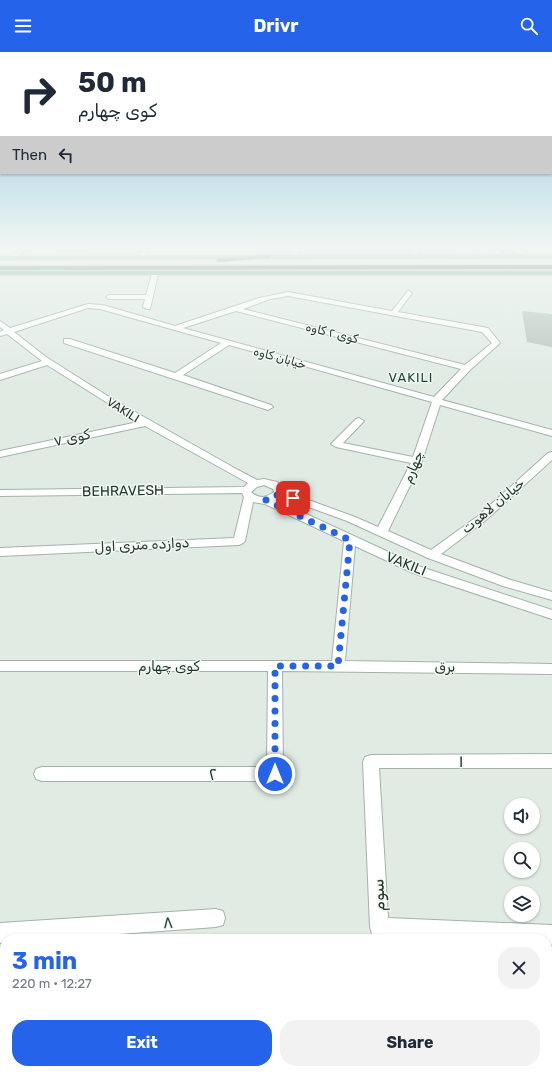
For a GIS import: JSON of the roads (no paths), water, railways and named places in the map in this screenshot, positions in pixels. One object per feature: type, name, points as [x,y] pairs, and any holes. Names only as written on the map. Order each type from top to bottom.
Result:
[{"type":"street","points":[[147,307],[150,294]]},
{"type":"street","points":[[174,328],[236,309],[267,297],[288,294],[485,330],[496,343],[467,368],[437,400]]},
{"type":"street","points":[[394,313],[408,294]]},
{"type":"street","points":[[109,297],[149,297]]},
{"type":"street","name":"خیابان کاوه","points":[[4,333],[88,306],[100,307],[552,432]]},
{"type":"street","name":"کوی ۲ کاوه","points":[[236,309],[467,368]]},
{"type":"street","name":"VAKILI","points":[[0,323],[4,333],[47,362],[250,490],[256,500],[266,500],[417,570],[552,615]]},
{"type":"street","points":[[67,341],[176,376],[268,408]]},
{"type":"street","points":[[176,376],[227,343]]},
{"type":"street","points":[[0,377],[47,362]]},
{"type":"street","name":"چهارم","points":[[382,531],[417,461],[437,400]]},
{"type":"street","points":[[359,421],[336,444],[417,461]]},
{"type":"street","name":"کوی ۷","points":[[0,454],[144,423]]},
{"type":"street","name":"خیابان لاهوت","points":[[432,555],[482,518],[552,455]]},
{"type":"street","name":"VAKILI","points":[[250,490],[264,482],[273,484],[278,488],[279,493],[382,531],[432,555],[507,583],[552,596]]},
{"type":"street","name":"BEHRAVESH","points":[[0,493],[250,490]]},
{"type":"street","name":"دوازده متری اول","points":[[0,552],[240,541],[250,490]]},
{"type":"street","points":[[266,500],[274,498],[279,493]]},
{"type":"street","points":[[338,666],[350,540]]},
{"type":"street","name":"کوی چهارم","points":[[0,666],[338,666]]},
{"type":"street","name":"۲","points":[[42,774],[275,774],[275,666]]},
{"type":"street","name":"برق","points":[[338,666],[552,669]]},
{"type":"street","name":"۱","points":[[371,762],[552,761]]},
{"type":"street","name":"سوم","points":[[371,762],[379,927],[530,934]]},
{"type":"street","name":"۸","points":[[0,933],[216,918]]},
{"type":"district","name":"VAKILI","points":[[411,377]]}]
